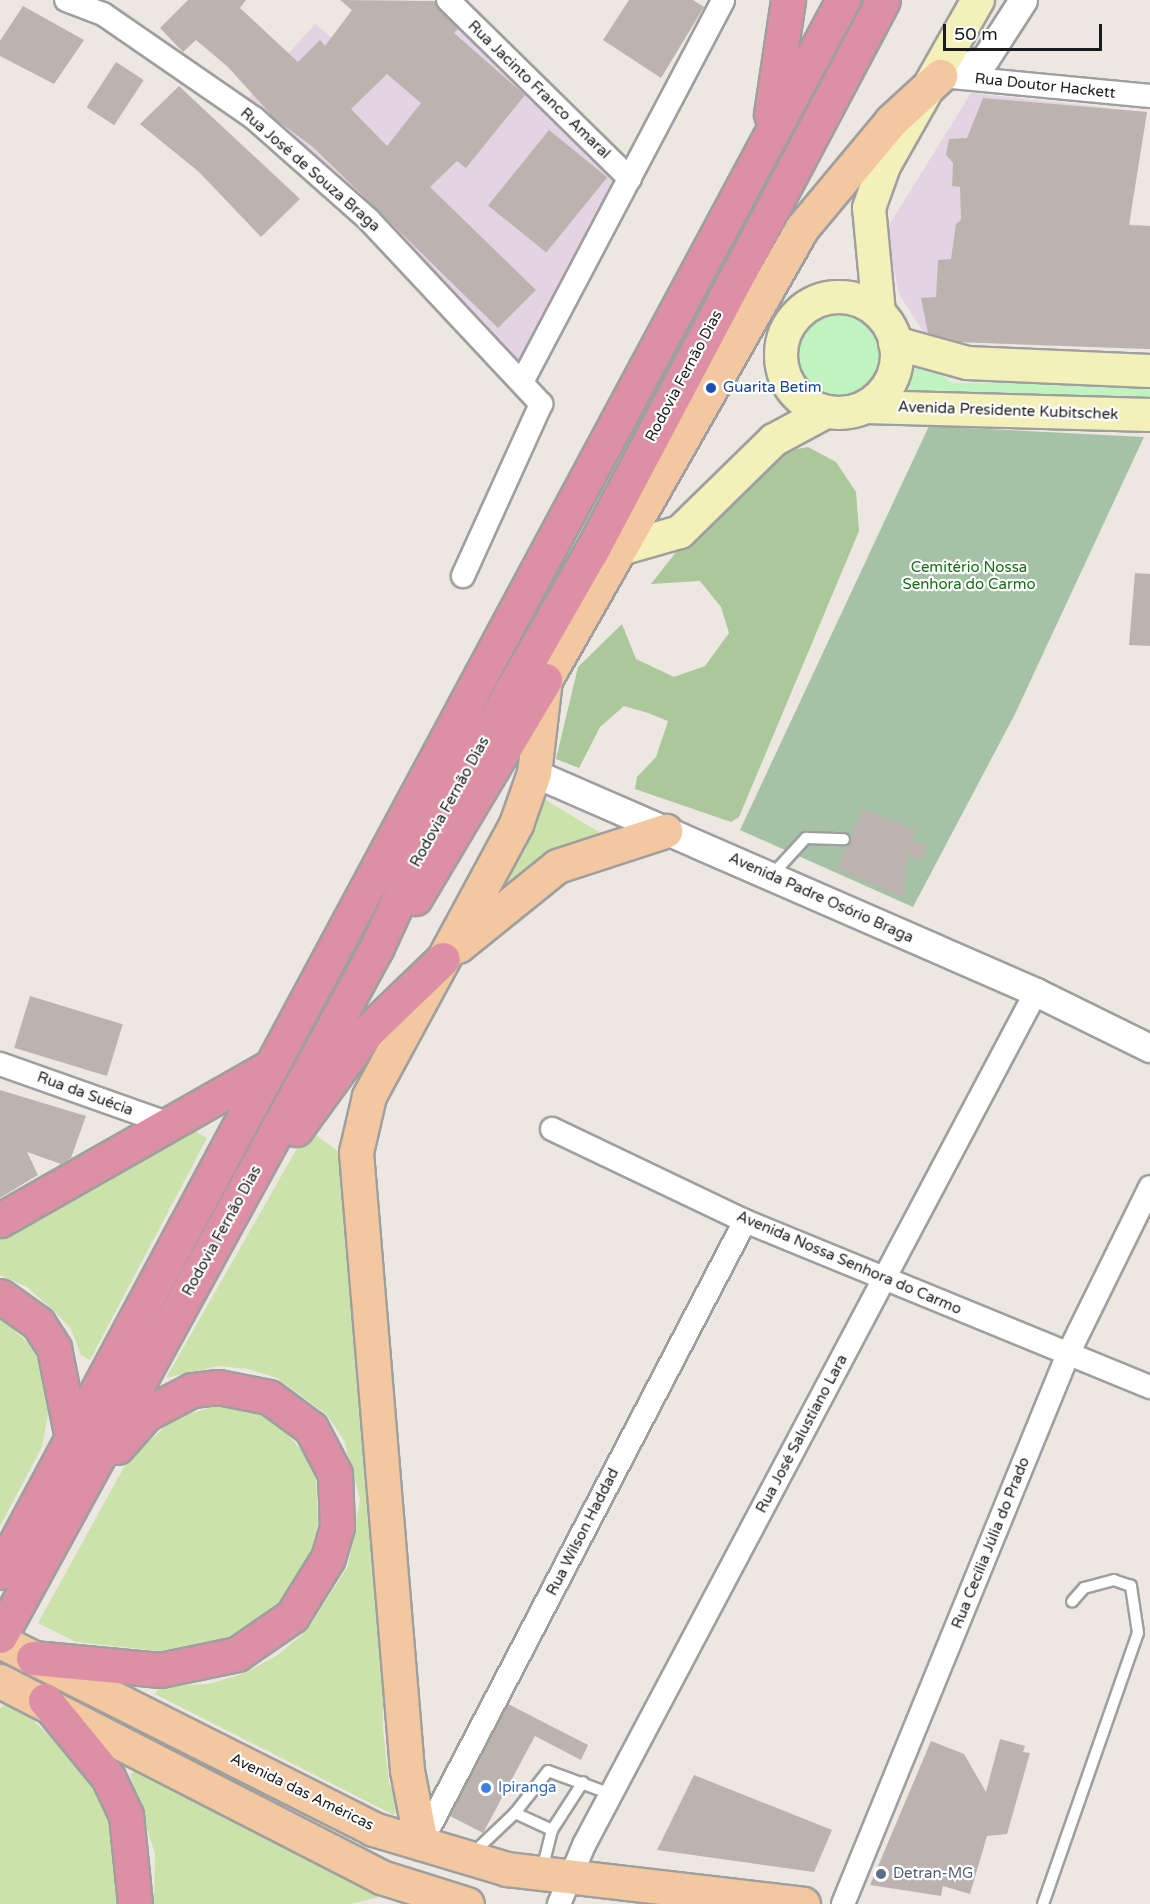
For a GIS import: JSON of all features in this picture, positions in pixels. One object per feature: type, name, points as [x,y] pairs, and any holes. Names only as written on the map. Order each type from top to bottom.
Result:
[{"type":"highway","name":"Rodovia Fernão Dias","points":[[0,1636],[34,1549],[72,1438],[843,0]]},
{"type":"highway","name":"Rodovia Fernão Dias","points":[[0,1572],[34,1549],[244,1194],[377,947],[427,838],[591,552],[883,0]]},
{"type":"highway","points":[[767,138],[785,3]]},
{"type":"highway","points":[[377,947],[436,872],[545,680]]},
{"type":"highway","points":[[244,1194],[365,1034],[443,959]]},
{"type":"highway","points":[[0,1220],[271,1066]]},
{"type":"highway","points":[[0,1296],[38,1323],[54,1348],[72,1438]]},
{"type":"highway","points":[[33,1658],[160,1670],[237,1654],[266,1638],[292,1616],[328,1558],[339,1499],[335,1474],[311,1428],[276,1401],[244,1389],[192,1390],[146,1414],[125,1435],[34,1549]]},
{"type":"highway","points":[[45,1700],[102,1768],[126,1815],[135,1904]]},
{"type":"main road","points":[[620,549],[680,532],[774,440],[826,412],[866,406],[891,379],[895,343],[879,313],[869,208],[884,166],[940,76],[978,0]]},
{"type":"main road","points":[[421,1843],[407,1770],[356,1152],[369,1096],[516,824],[534,773],[545,680],[802,228],[891,121],[940,76]]},
{"type":"main road","points":[[826,412],[793,392],[784,375],[783,337],[793,319],[816,302],[844,297],[879,313]]},
{"type":"main road","points":[[895,343],[967,363],[1150,371]]},
{"type":"main road","name":"Avenida Presidente Kubitschek","points":[[866,406],[1150,415]]},
{"type":"main road","points":[[443,959],[557,866],[665,831]]},
{"type":"main road","name":"Avenida das Américas","points":[[0,1641],[373,1829],[556,1885],[724,1900],[803,1904]]},
{"type":"main road","points":[[0,1681],[45,1700],[381,1877],[467,1904]]},
{"type":"street","name":"Rua José de Souza Braga","points":[[66,0],[109,7],[264,127],[369,220],[523,380],[541,404],[540,414],[463,576]]},
{"type":"street","name":"Rua Jacinto Franco Amaral","points":[[447,0],[630,179]]},
{"type":"street","points":[[523,380],[723,0]]},
{"type":"street","points":[[940,76],[985,59],[1023,0]]},
{"type":"street","name":"Rua Doutor Hackett","points":[[940,76],[1150,96]]},
{"type":"street","name":"Avenida Padre Osório Braga","points":[[534,773],[1036,992],[1108,1025],[1150,1048]]},
{"type":"street","name":"Rua José Salustiano Lara","points":[[556,1885],[611,1794],[1036,992]]},
{"type":"street","name":"Avenida Padre Osório Braga","points":[[1108,1025],[1150,1036]]},
{"type":"street","name":"Rua da Suécia","points":[[0,1064],[169,1124]]},
{"type":"street","name":"Avenida Nossa Senhora do Carmo","points":[[552,1129],[744,1221],[1150,1387]]},
{"type":"street","name":"Rua Cecília Júlia do Prado","points":[[843,1904],[1068,1354],[1150,1187]]},
{"type":"street","name":"Rua Wilson Haddad","points":[[421,1843],[744,1221]]},
{"type":"lane","points":[[770,876],[806,838],[844,839]]},
{"type":"lane","points":[[1043,1904],[1138,1633],[1131,1586],[1114,1580],[1084,1588],[1072,1602]]},
{"type":"lane","points":[[469,1858],[515,1814],[548,1771],[611,1794]]},
{"type":"lane","points":[[556,1885],[552,1830],[583,1782]]},
{"type":"lane","points":[[515,1814],[552,1830]]},
{"type":"shaded area","points":[[449,1],[630,179],[523,380],[239,108],[315,24],[379,76]]},
{"type":"shaded area","points":[[971,93],[1147,112],[1129,224],[1150,226],[1150,349],[929,341],[899,294],[886,230]]},
{"type":"green space","points":[[843,307],[861,311],[876,321],[886,336],[890,354],[886,372],[876,387],[861,397],[843,401],[825,397],[810,387],[800,372],[796,354],[800,336],[810,321],[825,311]]},
{"type":"green space","points":[[912,356],[953,383],[1150,384],[1150,417],[893,404]]},
{"type":"green space","name":"Cemitério Nossa Senhora do Carmo","points":[[929,426],[1144,437],[1015,714],[913,907],[740,830]]},
{"type":"green space","points":[[808,447],[836,462],[856,492],[859,531],[739,817],[731,822],[635,789],[637,777],[656,757],[668,721],[648,713],[624,706],[600,727],[579,768],[556,759],[578,667],[622,624],[636,659],[674,677],[705,666],[729,633],[721,607],[700,581],[651,584],[688,537],[780,452]]},
{"type":"green space","points":[[544,799],[607,837],[492,902]]},
{"type":"green space","points":[[308,1129],[340,1153],[383,1655],[383,1729],[389,1783],[399,1805],[394,1815],[155,1694],[160,1686],[209,1684],[245,1673],[278,1655],[307,1630],[348,1566],[360,1499],[344,1440],[326,1414],[277,1378],[248,1369],[218,1366],[166,1378]]},
{"type":"green space","points":[[195,1131],[207,1138],[90,1360],[81,1355],[71,1329],[54,1311],[27,1287],[0,1275],[0,1230]]},
{"type":"green space","points":[[0,1317],[31,1346],[48,1382],[48,1413],[42,1447],[0,1526]]},
{"type":"green space","points":[[218,1406],[261,1414],[280,1426],[308,1458],[316,1479],[318,1523],[311,1552],[279,1602],[230,1637],[159,1651],[76,1642],[38,1623],[128,1460],[176,1417]]},
{"type":"green space","points":[[5,1705],[29,1716],[89,1775],[113,1828],[118,1904],[0,1904],[0,1708]]},
{"type":"green space","points":[[139,1769],[386,1895],[350,1904],[154,1904],[155,1854],[130,1774]]},
{"type":"building","points":[[188,0],[246,0],[240,8],[298,62],[320,40],[325,46],[352,10],[340,0],[435,1],[458,29],[454,33],[525,95],[466,168],[457,161],[430,187],[536,290],[498,328],[313,147],[275,119],[228,67],[196,40],[183,52],[160,28]],"holes":[[[387,74],[421,103],[387,146],[351,109]]]},
{"type":"building","points":[[629,0],[693,0],[704,7],[661,78],[603,40]]},
{"type":"building","points":[[23,6],[84,40],[54,84],[0,56],[0,41]]},
{"type":"building","points":[[116,62],[144,80],[114,125],[87,107]]},
{"type":"building","points":[[179,86],[300,199],[261,237],[199,172],[140,124]]},
{"type":"building","points":[[983,98],[1147,112],[1129,225],[1150,226],[1150,349],[957,342],[928,333],[921,298],[936,297],[938,260],[951,259],[956,224],[961,220],[960,187],[952,186],[953,163],[946,155],[949,139],[967,138]]},
{"type":"building","points":[[549,130],[607,177],[546,253],[488,205]]},
{"type":"building","points":[[1135,573],[1150,574],[1150,646],[1129,645]]},
{"type":"building","points":[[863,809],[916,830],[912,841],[927,845],[922,861],[907,855],[904,898],[837,869]]},
{"type":"building","points":[[30,996],[123,1024],[107,1076],[14,1048]]},
{"type":"building","points":[[0,1090],[86,1116],[71,1158],[61,1164],[27,1152],[38,1175],[0,1198]]},
{"type":"building","name":"Ipiranga","points":[[508,1704],[588,1745],[581,1760],[535,1736],[483,1833],[450,1816]]},
{"type":"building","points":[[1000,1739],[1025,1746],[1023,1752],[1030,1753],[1007,1834],[987,1836],[970,1894],[943,1886],[941,1896],[870,1885],[931,1741],[964,1754],[986,1792]]},
{"type":"building","points":[[694,1775],[832,1830],[814,1872],[657,1850]]},
{"type":"place","name":"Guarita Betim","points":[[711,388]]},
{"type":"place","name":"Ipiranga","points":[[486,1788]]},
{"type":"place","name":"Detran-MG","points":[[881,1874]]}]
